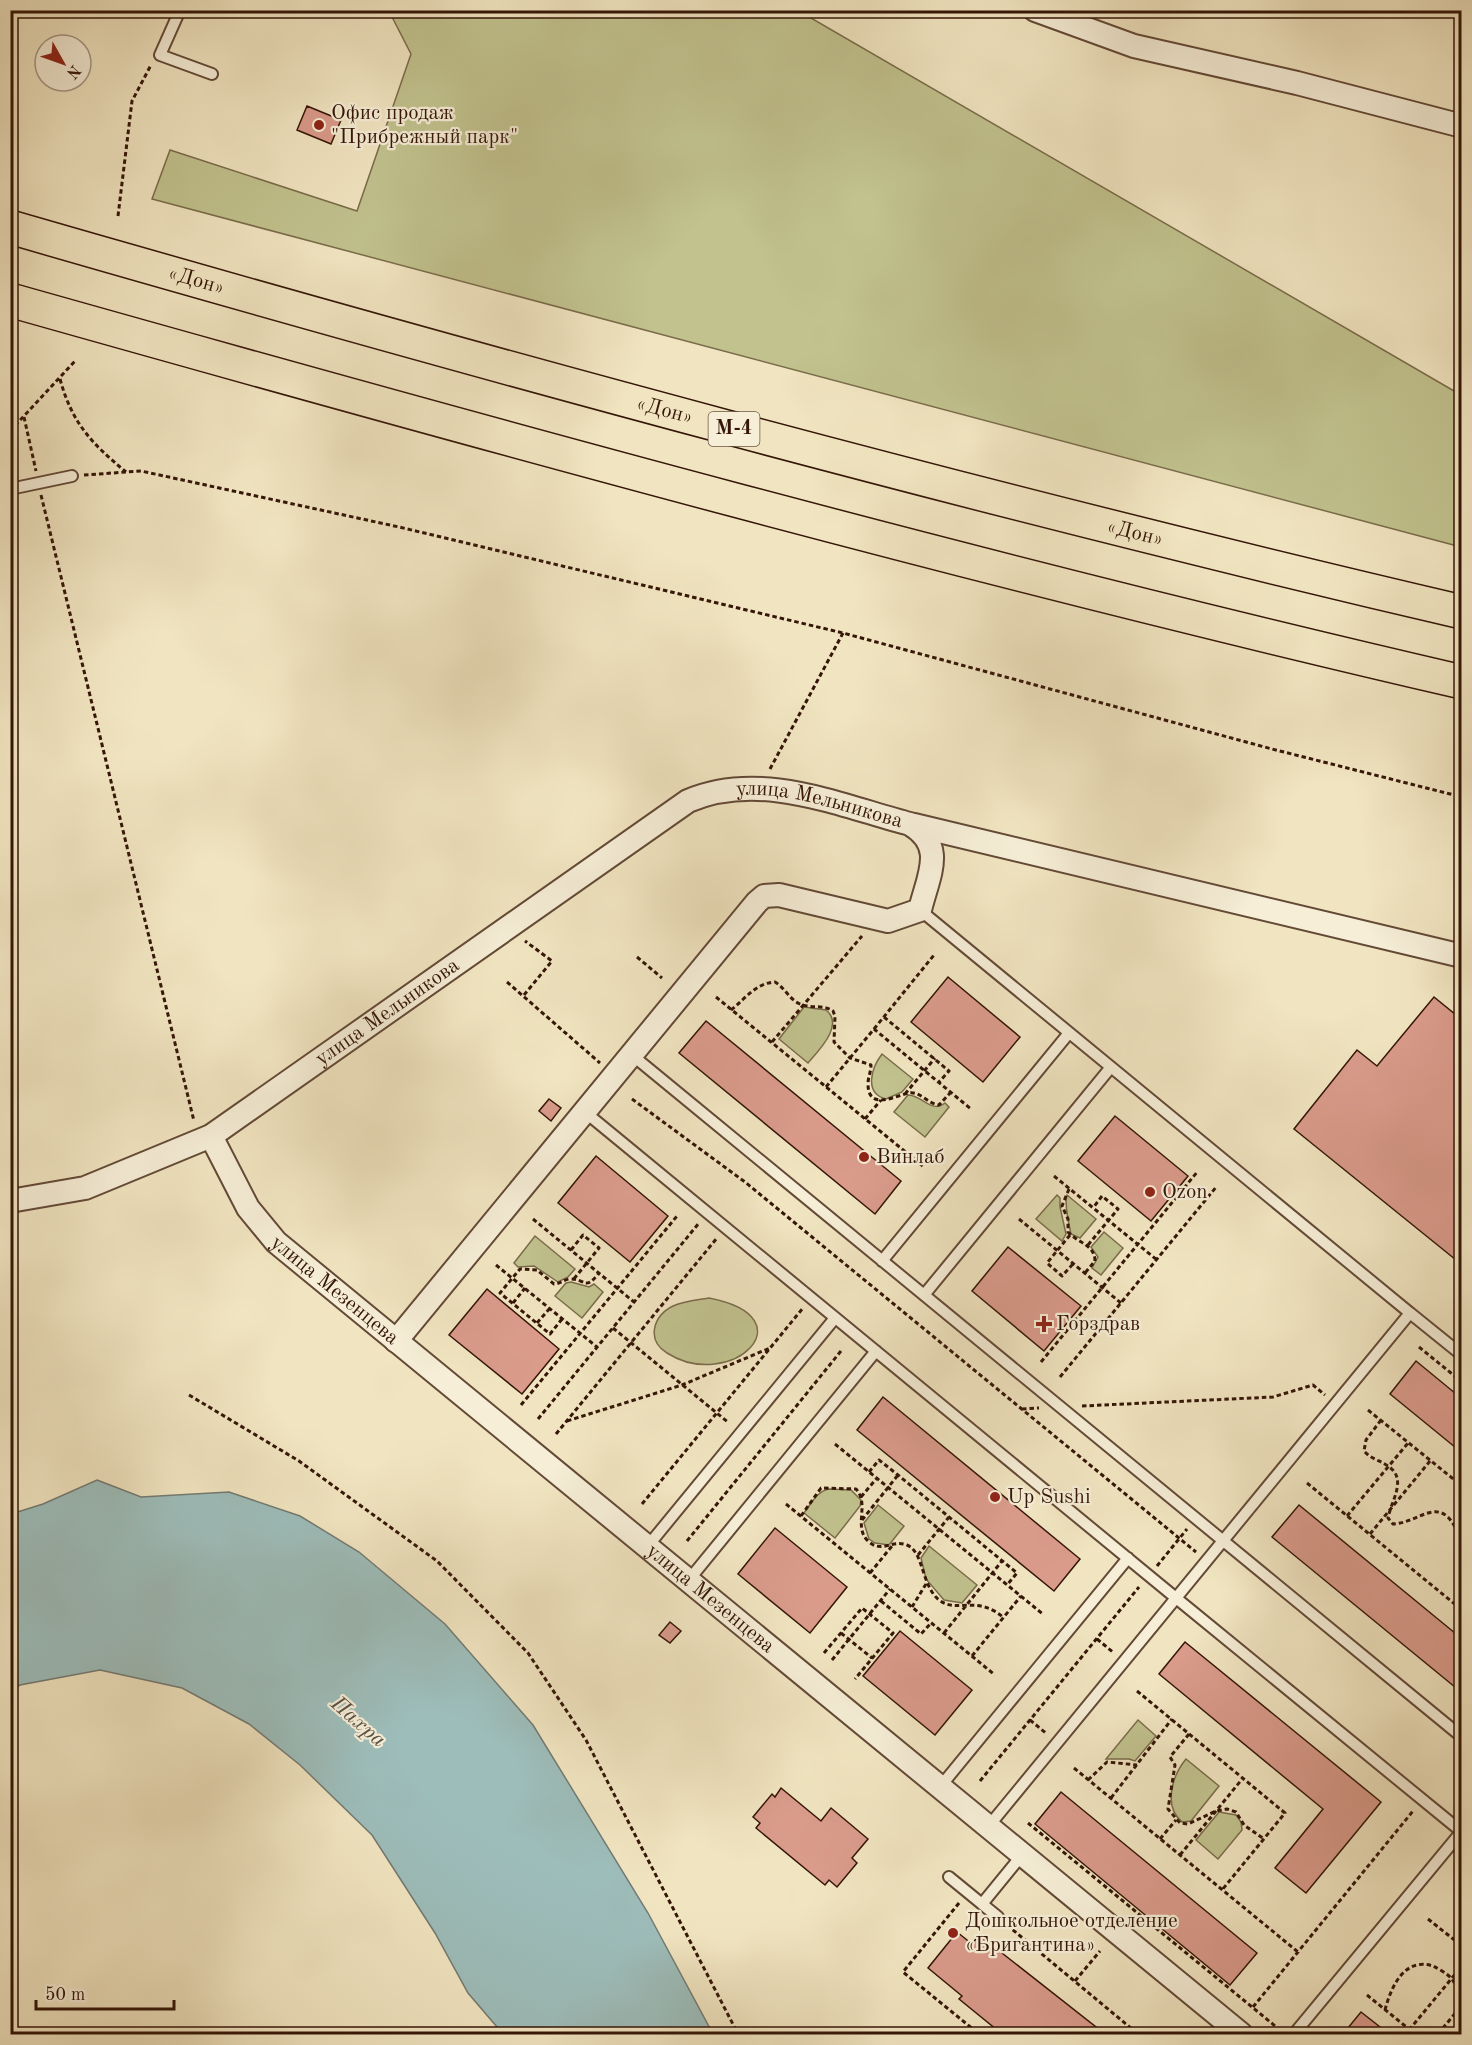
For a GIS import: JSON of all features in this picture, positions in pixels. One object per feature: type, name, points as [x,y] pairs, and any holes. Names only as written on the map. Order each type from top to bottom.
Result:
[{"type":"highway","name":"«Дон»","points":[[10,228],[540,378],[1303,575],[1461,612]]},
{"type":"highway","points":[[10,300],[486,434],[856,532],[1267,637],[1461,682]]},
{"type":"street","points":[[1035,10],[1134,46],[1297,83],[1461,126]]},
{"type":"street","name":"улица Мельникова","points":[[10,1201],[84,1188],[204,1133],[688,801],[710,791],[760,787],[910,824],[925,833],[932,847],[931,863],[920,910]]},
{"type":"street","points":[[910,824],[1461,956]]},
{"type":"street","points":[[396,1341],[764,896],[779,895],[888,921],[920,910]]},
{"type":"street","name":"улица Мезенцева","points":[[204,1133],[260,1225],[298,1261],[1241,2034]]},
{"type":"lane","points":[[180,10],[160,55],[212,74]]},
{"type":"lane","points":[[10,489],[72,476]]},
{"type":"lane","points":[[920,910],[1461,1355]]},
{"type":"lane","points":[[882,1261],[1069,1033]]},
{"type":"lane","points":[[632,1055],[1461,1737]]},
{"type":"lane","points":[[924,1295],[1111,1067]]},
{"type":"lane","points":[[585,1112],[1461,1831],[1294,2034]]},
{"type":"lane","points":[[988,1827],[1410,1313]]},
{"type":"lane","points":[[647,1547],[835,1318]]},
{"type":"lane","points":[[688,1581],[876,1351]]},
{"type":"lane","points":[[939,1787],[1128,1558]]},
{"type":"lane","points":[[982,1904],[1022,1855]]},
{"type":"lane","points":[[949,1877],[998,1917]]},
{"type":"path","points":[[118,216],[132,101],[145,73],[160,55]]},
{"type":"path","points":[[10,431],[76,360]]},
{"type":"path","points":[[60,379],[68,408],[85,434],[126,472]]},
{"type":"path","points":[[24,417],[38,483],[204,1133]]},
{"type":"path","points":[[72,476],[141,471],[399,527],[843,633],[1272,749],[1461,797]]},
{"type":"path","points":[[760,787],[843,633]]},
{"type":"path","points":[[772,1042],[868,929]]},
{"type":"path","points":[[520,936],[552,961],[524,995]]},
{"type":"path","points":[[826,1087],[934,955]]},
{"type":"path","points":[[636,957],[662,978]]},
{"type":"path","points":[[731,1010],[755,988],[765,982],[775,981],[793,1000],[802,1005],[820,1006],[833,1011],[835,1016],[834,1042],[850,1058],[871,1065],[868,1084],[871,1093],[881,1100]]},
{"type":"path","points":[[507,982],[606,1068]]},
{"type":"path","points":[[716,997],[924,1167]]},
{"type":"path","points":[[884,1017],[949,1071],[939,1083]]},
{"type":"path","points":[[874,1029],[971,1109]]},
{"type":"path","points":[[905,1095],[934,1058]]},
{"type":"path","points":[[865,1119],[881,1100],[916,1093],[933,1104],[939,1105],[951,1092]]},
{"type":"path","points":[[632,1099],[745,1182],[1207,1561]]},
{"type":"path","points":[[1041,1362],[1198,1171]]},
{"type":"path","points":[[1054,1176],[1157,1260]]},
{"type":"path","points":[[1060,1377],[1217,1186]]},
{"type":"path","points":[[1069,1188],[1062,1206],[1070,1235],[1088,1246],[1095,1255],[1095,1261],[1085,1273]]},
{"type":"path","points":[[1088,1246],[1118,1209],[1102,1196],[1093,1208]]},
{"type":"path","points":[[521,1405],[677,1216]]},
{"type":"path","points":[[533,1219],[634,1302]]},
{"type":"path","points":[[1019,1219],[1121,1303]]},
{"type":"path","points":[[538,1419],[701,1220]]},
{"type":"path","points":[[571,1250],[583,1235],[599,1248],[573,1280]]},
{"type":"path","points":[[556,1434],[719,1235]]},
{"type":"path","points":[[1070,1235],[1047,1263],[1062,1276],[1073,1263]]},
{"type":"path","points":[[496,1264],[597,1347]]},
{"type":"path","points":[[562,1319],[550,1334],[500,1293],[520,1269],[529,1267],[537,1270],[554,1284],[573,1280],[586,1284],[591,1283],[600,1273]]},
{"type":"path","points":[[512,1304],[525,1288]]},
{"type":"path","points":[[642,1504],[805,1306]]},
{"type":"path","points":[[537,1324],[550,1308]]},
{"type":"path","points":[[613,1328],[731,1425]]},
{"type":"path","points":[[567,1421],[682,1385],[771,1347]]},
{"type":"path","points":[[1419,1347],[1461,1382]]},
{"type":"path","points":[[687,1541],[841,1351]]},
{"type":"path","points":[[1022,1409],[1273,1397],[1313,1385],[1335,1403]]},
{"type":"path","points":[[189,1395],[299,1461],[437,1562],[528,1653],[586,1740],[738,2034]]},
{"type":"path","points":[[1368,1410],[1461,1486]]},
{"type":"path","points":[[1381,1420],[1366,1440],[1364,1451],[1370,1458],[1389,1466],[1398,1478],[1398,1489],[1388,1518],[1393,1524],[1403,1523],[1427,1512],[1445,1515],[1458,1533],[1455,1558],[1461,1575]]},
{"type":"path","points":[[1347,1516],[1408,1443]]},
{"type":"path","points":[[835,1444],[1044,1615]]},
{"type":"path","points":[[870,1472],[879,1460],[1017,1573],[1007,1585]]},
{"type":"path","points":[[1370,1534],[1430,1461]]},
{"type":"path","points":[[862,1520],[898,1475]]},
{"type":"path","points":[[861,1497],[877,1478]]},
{"type":"path","points":[[1307,1483],[1461,1610]]},
{"type":"path","points":[[801,1516],[821,1488],[851,1487],[861,1497],[865,1538],[870,1544],[880,1548],[904,1544],[917,1556],[926,1584],[942,1602],[957,1606],[987,1606],[1004,1618]]},
{"type":"path","points":[[786,1504],[994,1675]]},
{"type":"path","points":[[917,1556],[949,1517]]},
{"type":"path","points":[[980,1781],[1196,1518]]},
{"type":"path","points":[[870,1573],[892,1546]]},
{"type":"path","points":[[944,1633],[1002,1561]]},
{"type":"path","points":[[912,1607],[926,1584]]},
{"type":"path","points":[[832,1660],[890,1589]]},
{"type":"path","points":[[972,1656],[1021,1596]]},
{"type":"path","points":[[880,1601],[921,1634],[931,1623]]},
{"type":"path","points":[[824,1653],[862,1608],[893,1633],[855,1679]]},
{"type":"path","points":[[841,1633],[872,1658]]},
{"type":"path","points":[[1096,1639],[1124,1661]]},
{"type":"path","points":[[1137,1691],[1286,1813],[1222,1890]]},
{"type":"path","points":[[1111,1798],[1172,1719]]},
{"type":"path","points":[[1030,1720],[1057,1743]]},
{"type":"path","points":[[1189,1734],[1170,1757],[1175,1765],[1168,1809],[1176,1820],[1188,1824],[1216,1811],[1227,1809],[1236,1812],[1245,1825],[1264,1839]]},
{"type":"path","points":[[1089,1780],[1103,1763],[1128,1762],[1138,1765]]},
{"type":"path","points":[[1074,1768],[1298,1952]]},
{"type":"path","points":[[1180,1855],[1243,1778]]},
{"type":"path","points":[[1252,2007],[1423,1800]]},
{"type":"path","points":[[1160,1839],[1176,1820]]},
{"type":"path","points":[[1028,1823],[1286,2034]]},
{"type":"path","points":[[968,1893],[903,1972],[979,2034]]},
{"type":"path","points":[[998,1917],[1138,2034]]},
{"type":"path","points":[[1428,1919],[1461,1946]]},
{"type":"path","points":[[1075,1981],[1100,1951]]},
{"type":"path","points":[[1385,2010],[1397,1978],[1410,1967],[1423,1963],[1437,1968],[1452,1978],[1457,1990],[1455,2021],[1461,2032]]},
{"type":"path","points":[[1409,2030],[1461,1966]]},
{"type":"path","points":[[1367,1995],[1415,2034]]},
{"type":"path","points":[[1437,2034],[1461,2006]]},
{"type":"green space","points":[[389,11],[799,11],[1461,395],[1461,547],[152,199],[170,150],[357,211],[411,54]]},
{"type":"green space","points":[[804,1007],[826,1010],[833,1023],[828,1038],[808,1063],[779,1039]]},
{"type":"green space","points":[[882,1054],[913,1079],[902,1092],[886,1099],[879,1096],[872,1086],[873,1072]]},
{"type":"green space","points":[[908,1095],[931,1105],[940,1106],[945,1103],[949,1107],[925,1137],[894,1112]]},
{"type":"green space","points":[[1057,1195],[1060,1198],[1066,1234],[1062,1241],[1036,1219]]},
{"type":"green space","points":[[1067,1195],[1096,1219],[1080,1238],[1071,1234],[1066,1208]]},
{"type":"green space","points":[[1104,1232],[1123,1248],[1101,1275],[1092,1268],[1098,1257],[1091,1247]]},
{"type":"green space","points":[[535,1236],[575,1269],[568,1277],[558,1282],[534,1266],[518,1267],[514,1263]]},
{"type":"green space","points":[[571,1282],[589,1287],[594,1284],[603,1292],[582,1318],[555,1296],[566,1283]]},
{"type":"green space","points":[[709,1298],[739,1308],[754,1321],[757,1335],[750,1348],[735,1358],[714,1364],[691,1363],[660,1348],[654,1335],[655,1328],[666,1310],[677,1304]]},
{"type":"green space","points":[[829,1489],[851,1490],[861,1500],[860,1506],[835,1538],[804,1513],[818,1495]]},
{"type":"green space","points":[[878,1505],[904,1526],[889,1545],[875,1543],[869,1539],[864,1523]]},
{"type":"green space","points":[[929,1546],[977,1585],[962,1603],[944,1600],[926,1579],[921,1558]]},
{"type":"green space","points":[[1138,1720],[1156,1736],[1135,1761],[1106,1759]]},
{"type":"green space","points":[[1186,1759],[1219,1786],[1191,1821],[1182,1822],[1176,1815],[1171,1800],[1174,1782]]},
{"type":"green space","points":[[1219,1812],[1236,1815],[1241,1822],[1242,1830],[1218,1859],[1196,1840]]},
{"type":"water","name":"Пахра","points":[[97,1480],[141,1497],[229,1492],[300,1516],[359,1552],[445,1624],[533,1725],[648,1913],[713,2034],[503,2034],[468,1993],[435,1933],[372,1835],[300,1765],[249,1724],[182,1688],[100,1670],[20,1685],[11,1692],[11,1514],[43,1504]]},
{"type":"building","name":"Офис продаж \"Прибрежный парк\"","points":[[307,106],[341,120],[331,144],[297,130]]},
{"type":"building","points":[[948,977],[1020,1037],[983,1082],[911,1022]]},
{"type":"building","points":[[1434,997],[1461,1019],[1461,1264],[1294,1129],[1357,1050],[1377,1066]]},
{"type":"building","points":[[706,1021],[901,1181],[875,1214],[679,1053]]},
{"type":"building","points":[[549,1099],[561,1108],[551,1121],[539,1111]]},
{"type":"building","points":[[1115,1116],[1188,1176],[1151,1221],[1078,1161]]},
{"type":"building","points":[[596,1156],[668,1216],[630,1262],[558,1203]]},
{"type":"building","points":[[1008,1247],[1081,1306],[1044,1351],[972,1291]]},
{"type":"building","points":[[487,1289],[559,1349],[522,1394],[449,1335]]},
{"type":"building","points":[[1416,1361],[1461,1398],[1461,1452],[1390,1394]]},
{"type":"building","points":[[883,1397],[1080,1559],[1054,1591],[857,1430]]},
{"type":"building","points":[[1299,1505],[1461,1638],[1461,1692],[1272,1537]]},
{"type":"building","points":[[775,1528],[847,1587],[810,1633],[738,1574]]},
{"type":"building","points":[[670,1622],[681,1631],[670,1643],[659,1635]]},
{"type":"building","points":[[900,1631],[972,1690],[935,1735],[863,1676]]},
{"type":"building","points":[[1185,1642],[1381,1802],[1306,1893],[1275,1868],[1323,1809],[1159,1674]]},
{"type":"building","points":[[781,1788],[821,1821],[831,1808],[868,1839],[852,1858],[857,1863],[837,1887],[829,1880],[825,1885],[756,1828],[760,1823],[753,1817],[772,1794],[775,1797]]},
{"type":"building","points":[[1061,1792],[1257,1953],[1230,1985],[1035,1824]]},
{"type":"building","points":[[957,1932],[972,1944],[979,1935],[1105,2034],[1002,2034],[959,1999],[962,1996],[928,1968]]},
{"type":"building","points":[[1361,2012],[1389,2034],[1343,2034]]},
{"type":"place","name":"Офис продаж \"Прибрежный парк\"","points":[[319,125]]},
{"type":"place","name":"Винлаб","points":[[864,1157]]},
{"type":"place","name":"Ozon","points":[[1150,1192]]},
{"type":"place","name":"Горздрав","points":[[1044,1324]]},
{"type":"place","name":"Up Sushi","points":[[995,1497]]},
{"type":"place","name":"Дошкольное отделение «Бригантина»","points":[[953,1933]]}]
